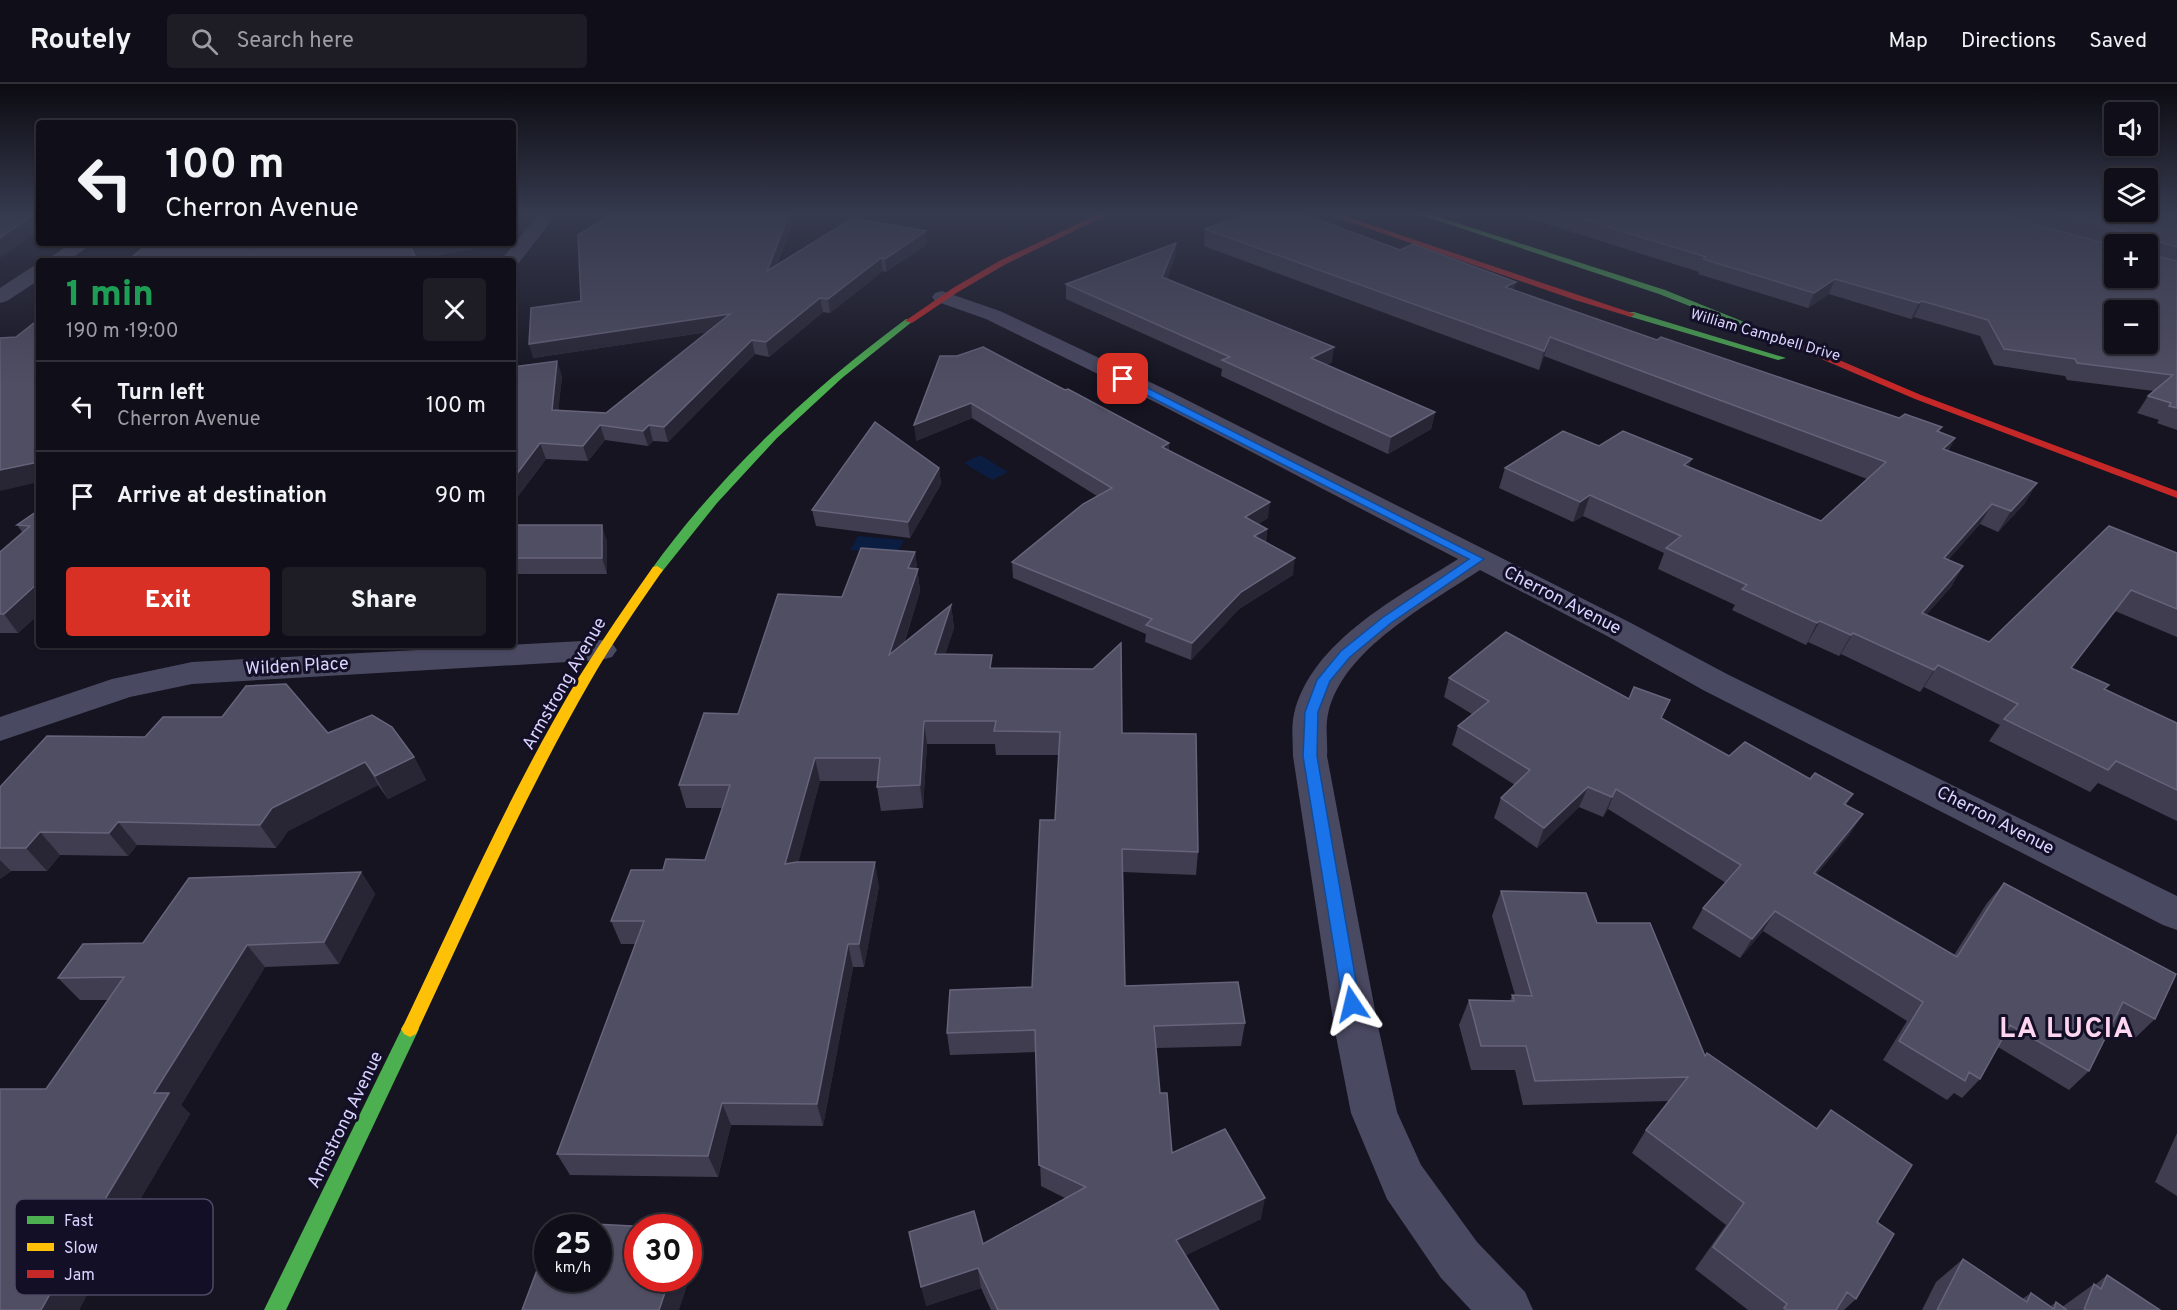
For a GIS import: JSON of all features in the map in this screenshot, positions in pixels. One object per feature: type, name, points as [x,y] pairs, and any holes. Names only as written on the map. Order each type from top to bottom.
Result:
[{"type":"street","name":"Armstrong Avenue","points":[[274,1310],[521,796],[601,650],[672,550],[756,454],[856,362],[942,297],[988,271]]},
{"type":"street","name":"William Campbell Drive","points":[[1498,271],[1626,313],[1790,360]]},
{"type":"street","name":"William Campbell Drive","points":[[1597,271],[1662,292],[1747,324],[1918,397],[2177,495]]},
{"type":"street","points":[[0,297],[36,273]]},
{"type":"street","points":[[1626,313],[1662,292]]},
{"type":"street","name":"Cherron Avenue","points":[[942,297],[993,315],[1165,398],[1620,630],[1715,682],[2177,914]]},
{"type":"street","name":"William Campbell Drive","points":[[1810,366],[1918,397]]},
{"type":"street","points":[[1478,559],[1386,620],[1345,654],[1324,680],[1311,712],[1310,756],[1356,1026],[1374,1113],[1404,1182],[1459,1260],[1507,1310]]},
{"type":"street","name":"Wilden Place","points":[[0,729],[200,659],[601,650]]},
{"type":"water","points":[[980,455],[1008,472],[992,480],[964,463]]},
{"type":"water","points":[[858,536],[904,540],[896,555],[850,550]]},
{"type":"building","points":[[580,271],[864,271],[828,299],[820,298],[766,342],[752,340],[664,427],[649,425],[643,431],[600,425],[583,446],[540,443],[516,475],[516,367],[557,361],[552,410],[606,413],[730,314],[529,344],[531,308],[581,301]]},
{"type":"building","points":[[1100,271],[1164,271],[1162,277],[1334,347],[1311,358],[1435,412],[1391,437],[1222,360],[1230,357],[1066,284]]},
{"type":"building","points":[[1322,271],[1487,271],[1516,282],[1505,287],[1657,340],[1661,337],[1899,418],[1905,414],[1942,427],[1937,431],[1955,438],[1943,449],[2037,483],[2011,511],[1992,504],[1944,558],[1963,566],[1922,613],[1989,642],[2109,526],[2177,553],[2177,609],[2131,590],[2071,668],[2109,685],[2104,689],[2177,723],[2177,790],[2116,761],[2108,770],[2004,719],[2018,704],[1938,665],[1934,670],[1853,633],[1851,635],[1820,621],[1817,623],[1742,589],[1747,585],[1666,548],[1681,536],[1590,495],[1580,502],[1505,468],[1563,431],[1599,446],[1623,431],[1692,459],[1684,465],[1821,521],[1886,462],[1550,337],[1544,351]]},
{"type":"building","points":[[1743,271],[2104,271],[2104,288],[2158,288],[2158,271],[2177,271],[2177,408],[2169,406],[2171,403],[2148,396],[2173,375],[2077,363],[2075,359],[2004,349],[1988,320],[1835,279],[1814,293]]},
{"type":"building","points":[[36,321],[36,463],[0,470],[0,338],[16,337]]},
{"type":"building","points":[[983,347],[1169,443],[1162,447],[1270,502],[1245,517],[1267,529],[1254,536],[1295,558],[1241,592],[1192,643],[1146,625],[1152,619],[1012,562],[1083,504],[1112,488],[971,403],[914,425],[940,356],[957,356]]},
{"type":"building","points":[[875,422],[939,468],[908,522],[812,510]]},
{"type":"building","points":[[36,512],[36,585],[4,614],[0,614],[0,552],[30,526],[17,525]]},
{"type":"building","points":[[516,525],[602,525],[602,558],[516,558]]},
{"type":"building","points":[[861,548],[915,552],[908,568],[918,569],[889,655],[951,605],[935,654],[992,655],[990,668],[1093,669],[1121,643],[1122,733],[1196,734],[1198,852],[1122,849],[1125,986],[1238,982],[1245,1023],[1154,1026],[1160,1093],[1167,1093],[1172,1153],[1225,1129],[1265,1198],[1176,1240],[1219,1310],[998,1310],[978,1268],[921,1287],[909,1232],[974,1211],[983,1244],[1086,1187],[1039,1165],[1035,1030],[947,1033],[950,990],[1032,987],[1040,820],[1055,820],[1060,732],[994,731],[996,721],[924,721],[920,785],[877,787],[880,758],[815,758],[785,864],[875,862],[859,944],[848,944],[817,1104],[722,1103],[708,1156],[557,1154],[644,921],[611,921],[631,870],[663,870],[666,859],[705,860],[730,785],[679,785],[704,713],[738,714],[778,594],[842,597]]},
{"type":"building","points":[[1506,632],[1629,699],[1634,687],[1670,700],[1661,718],[1729,756],[1745,742],[1810,779],[1815,773],[1853,794],[1844,804],[1863,814],[1814,873],[1957,957],[2004,883],[2176,974],[2155,1019],[2123,1002],[2089,1071],[2010,1025],[1980,1079],[1969,1072],[1965,1081],[1899,1041],[1923,1002],[1775,911],[1752,939],[1703,908],[1741,865],[1616,789],[1612,797],[1588,787],[1544,828],[1501,798],[1530,770],[1458,726],[1489,701],[1449,678]]},
{"type":"building","points":[[286,684],[328,733],[372,715],[392,727],[414,757],[375,776],[365,762],[272,808],[260,825],[118,822],[109,833],[40,832],[26,848],[0,848],[0,787],[47,736],[145,737],[163,717],[222,717],[246,686]]},
{"type":"building","points":[[361,872],[324,942],[247,945],[154,1093],[169,1093],[105,1199],[15,1199],[15,1295],[49,1295],[41,1310],[0,1310],[0,1089],[46,1089],[124,977],[58,978],[83,944],[143,943],[189,878]]},
{"type":"building","points":[[1501,891],[1586,893],[1597,923],[1650,923],[1705,1056],[1707,1053],[1817,1129],[1831,1110],[1912,1165],[1877,1222],[1894,1234],[1856,1299],[1847,1292],[1836,1310],[1787,1310],[1784,1308],[1787,1304],[1713,1247],[1744,1203],[1646,1130],[1688,1077],[1535,1081],[1526,1046],[1481,1046],[1469,1000],[1514,1001],[1512,995],[1532,996]]},
{"type":"building","points":[[612,1225],[624,1226],[624,1292],[665,1292],[659,1310],[522,1310],[534,1278],[534,1292],[612,1292]]},
{"type":"building","points":[[1963,1259],[2027,1302],[2031,1293],[2054,1309],[2056,1302],[2067,1310],[1937,1310]]},
{"type":"building","points":[[2107,1275],[2160,1310],[2084,1310],[2094,1284],[2101,1289]]},
{"type":"traffic: fast","points":[[1598,271],[1662,292],[1787,341]]},
{"type":"traffic: fast","points":[[1631,314],[1781,358]]},
{"type":"traffic: fast","points":[[657,570],[713,501],[774,436],[839,376],[909,321]]},
{"type":"traffic: fast","points":[[275,1310],[410,1029]]},
{"type":"traffic: slow","points":[[410,1029],[494,852],[553,735],[585,678],[657,570]]},
{"type":"traffic: jam","points":[[909,321],[988,271]]},
{"type":"traffic: jam","points":[[1499,271],[1631,314]]},
{"type":"traffic: jam","points":[[1787,341],[1918,397],[2177,495]]},
{"type":"district","name":"LA LUCIA","points":[[2067,1030]]},
{"type":"route","points":[[1123,379],[1165,398],[1478,559],[1386,620],[1345,654],[1324,680],[1311,712],[1310,756],[1352,1004]]}]
